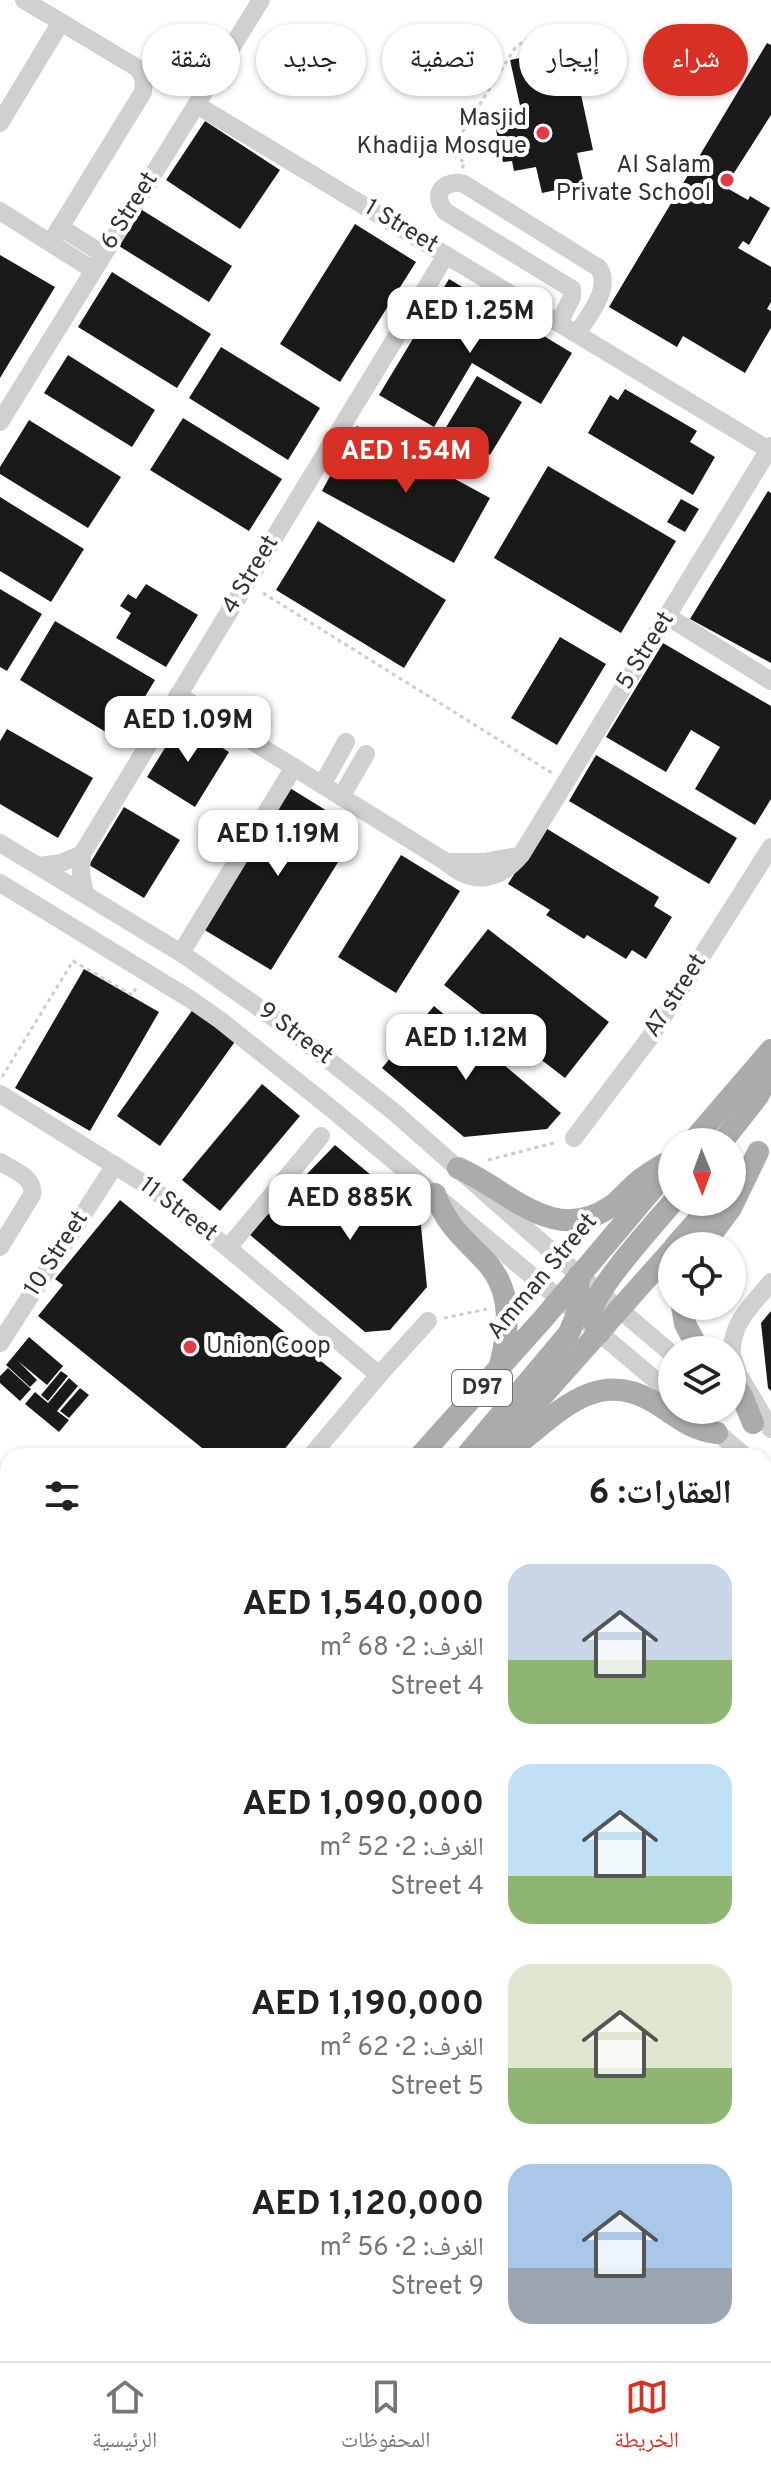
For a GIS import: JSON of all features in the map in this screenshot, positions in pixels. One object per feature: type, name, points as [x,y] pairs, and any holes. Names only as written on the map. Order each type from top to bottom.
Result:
[{"type":"main road","points":[[704,1128],[771,1050]]},
{"type":"main road","points":[[733,1128],[758,1096],[771,1071]]},
{"type":"main road","points":[[746,1165],[765,1144]]},
{"type":"main road","points":[[713,1232],[731,1208],[765,1144]]},
{"type":"main road","points":[[458,1168],[538,1215],[574,1219],[598,1214],[609,1208],[645,1176],[658,1170]]},
{"type":"main road","name":"Amman Street","points":[[427,1448],[559,1299],[658,1180]]},
{"type":"main road","points":[[435,1194],[454,1230],[496,1275],[507,1305],[506,1337],[499,1368]]},
{"type":"main road","points":[[599,1333],[593,1316],[595,1300],[662,1216]]},
{"type":"main road","name":"D97","points":[[688,1232],[702,1216]]},
{"type":"main road","name":"D97","points":[[496,1448],[658,1266]]},
{"type":"main road","points":[[473,1448],[573,1327],[577,1314],[579,1275]]},
{"type":"main road","points":[[512,1448],[569,1402],[604,1391],[636,1393],[692,1427],[717,1433]]},
{"type":"main road","points":[[746,1402],[762,1426]]},
{"type":"street","points":[[24,0],[139,69],[144,80],[143,92],[56,235]]},
{"type":"street","name":"6 Street","points":[[0,422],[261,0]]},
{"type":"street","points":[[0,123],[61,22]]},
{"type":"street","name":"1 Street","points":[[197,105],[770,448]]},
{"type":"street","points":[[577,334],[594,304],[604,283],[599,268],[464,184],[454,181],[441,190],[440,206],[446,212],[594,304]]},
{"type":"street","points":[[2,212],[103,254]]},
{"type":"street","points":[[56,235],[93,270]]},
{"type":"street","name":"4 Street","points":[[82,854],[446,255]]},
{"type":"street","points":[[559,323],[573,291]]},
{"type":"street","name":"5 Street","points":[[178,695],[457,871],[470,877],[485,878],[499,874],[521,855],[770,448]]},
{"type":"street","points":[[667,616],[771,681]]},
{"type":"street","points":[[322,785],[346,742]]},
{"type":"street","points":[[341,797],[366,754]]},
{"type":"street","points":[[181,953],[294,767]]},
{"type":"street","name":"9 Street","points":[[0,843],[181,953],[254,1003],[341,1069],[658,1342]]},
{"type":"street","name":"A7 street","points":[[574,1138],[651,1036],[771,847]]},
{"type":"street","points":[[39,866],[61,863],[82,854],[81,874],[85,894]]},
{"type":"street","name":"9 Street","points":[[0,883],[146,971],[220,1020],[435,1194],[658,1382]]},
{"type":"street","name":"11 Street","points":[[0,1094],[154,1190],[379,1375]]},
{"type":"street","points":[[228,1248],[321,1136]]},
{"type":"street","points":[[0,1162],[29,1180],[34,1188],[0,1247]]},
{"type":"street","name":"10 Street","points":[[0,1343],[115,1165]]},
{"type":"street","points":[[733,1336],[748,1310],[771,1282]]},
{"type":"street","points":[[318,1448],[428,1321]]},
{"type":"street","points":[[746,1391],[762,1426],[771,1437]]},
{"type":"street","points":[[707,1424],[735,1448]]},
{"type":"path","points":[[454,181],[465,163],[450,152],[519,45]]},
{"type":"path","points":[[246,583],[566,782]]},
{"type":"path","points":[[0,1081],[73,961],[132,995],[146,971]]},
{"type":"path","points":[[458,1168],[574,1138]]},
{"type":"path","points":[[428,1321],[507,1305]]},
{"type":"building","name":"Al Salam Private School","points":[[767,43],[771,45],[771,115],[725,187],[748,200],[750,196],[770,208],[749,245],[743,241],[738,248],[771,267],[771,302],[767,309],[771,311],[771,328],[745,373],[683,336],[677,347],[609,307],[735,96],[748,96],[748,75]]},
{"type":"building","name":"Masjid Khadija Mosque","points":[[519,58],[519,96],[581,96],[593,150],[577,153],[584,184],[542,193],[536,167],[514,171],[512,161],[503,162],[493,116],[521,110],[510,60]]},
{"type":"building","points":[[205,121],[280,170],[240,229],[166,180]]},
{"type":"building","points":[[142,210],[232,266],[209,302],[119,246]]},
{"type":"building","points":[[355,224],[416,262],[340,382],[280,344]]},
{"type":"building","points":[[0,255],[55,287],[0,378]]},
{"type":"building","points":[[112,272],[211,334],[177,388],[78,327]]},
{"type":"building","points":[[449,279],[572,353],[541,404],[472,363],[434,427],[379,395]]},
{"type":"building","points":[[221,347],[320,408],[288,460],[189,398]]},
{"type":"building","points":[[68,355],[155,410],[132,447],[44,393]]},
{"type":"building","points":[[477,376],[522,402],[490,455],[445,429]]},
{"type":"building","points":[[625,389],[697,431],[690,442],[715,457],[693,495],[588,433],[610,395],[618,400]]},
{"type":"building","points":[[183,418],[282,479],[249,531],[150,470]]},
{"type":"building","points":[[29,420],[121,477],[88,528],[0,474],[0,467]]},
{"type":"building","points":[[357,426],[490,498],[454,563],[322,491]]},
{"type":"building","points":[[548,466],[676,541],[621,633],[494,558]]},
{"type":"building","points":[[768,491],[771,493],[771,663],[690,619]]},
{"type":"building","points":[[0,497],[84,549],[51,602],[0,571]]},
{"type":"building","points":[[681,499],[699,509],[685,532],[667,522]]},
{"type":"building","points":[[318,521],[446,600],[404,668],[276,590]]},
{"type":"building","points":[[146,584],[198,615],[166,667],[116,638],[131,613],[120,606],[128,594],[136,599]]},
{"type":"building","points":[[0,589],[42,614],[7,671],[0,667]]},
{"type":"building","points":[[55,621],[155,680],[119,740],[20,680]]},
{"type":"building","points":[[560,637],[606,664],[557,745],[511,718]]},
{"type":"building","points":[[663,643],[771,706],[771,799],[755,825],[695,789],[720,747],[691,730],[666,772],[606,737]]},
{"type":"building","points":[[181,722],[229,752],[195,807],[147,777]]},
{"type":"building","points":[[7,729],[93,778],[58,838],[0,804],[0,741]]},
{"type":"building","points":[[596,755],[737,838],[709,884],[569,801]]},
{"type":"building","points":[[285,785],[358,830],[271,970],[198,926]]},
{"type":"building","points":[[124,807],[180,840],[144,898],[89,865]]},
{"type":"building","points":[[544,827],[659,897],[654,906],[672,917],[646,959],[632,950],[626,959],[587,935],[584,939],[546,915],[550,910],[508,884]]},
{"type":"building","points":[[401,855],[460,891],[396,993],[338,957]]},
{"type":"building","points":[[488,929],[609,1022],[565,1078],[444,985]]},
{"type":"building","points":[[84,969],[159,1012],[90,1131],[15,1088]]},
{"type":"building","points":[[196,1005],[239,1036],[160,1146],[117,1116]]},
{"type":"building","points":[[434,1006],[561,1113],[547,1129],[464,1137],[382,1068]]},
{"type":"building","points":[[262,1084],[300,1116],[220,1211],[182,1180]]},
{"type":"building","points":[[335,1145],[420,1216],[427,1287],[390,1330],[365,1332],[249,1234]]},
{"type":"building","name":"Union Coop","points":[[120,1200],[342,1378],[285,1448],[202,1448],[38,1316],[63,1285],[55,1279]]},
{"type":"building","points":[[771,1311],[771,1391],[768,1388],[761,1323]]},
{"type":"building","points":[[29,1337],[63,1366],[47,1385],[18,1361],[37,1380],[30,1387],[6,1365]]},
{"type":"building","points":[[8,1368],[31,1389],[20,1401],[0,1383],[0,1376]]},
{"type":"building","points":[[61,1371],[68,1376],[48,1401],[41,1395]]},
{"type":"building","points":[[69,1378],[78,1386],[57,1411],[69,1420],[59,1432],[25,1404],[35,1392],[48,1403]]},
{"type":"building","points":[[80,1388],[89,1395],[69,1418],[60,1411]]},
{"type":"place","name":"Masjid Khadija Mosque","points":[[543,133]]},
{"type":"place","name":"Al Salam Private School","points":[[727,180]]},
{"type":"place","name":"Union Coop","points":[[190,1347]]}]
